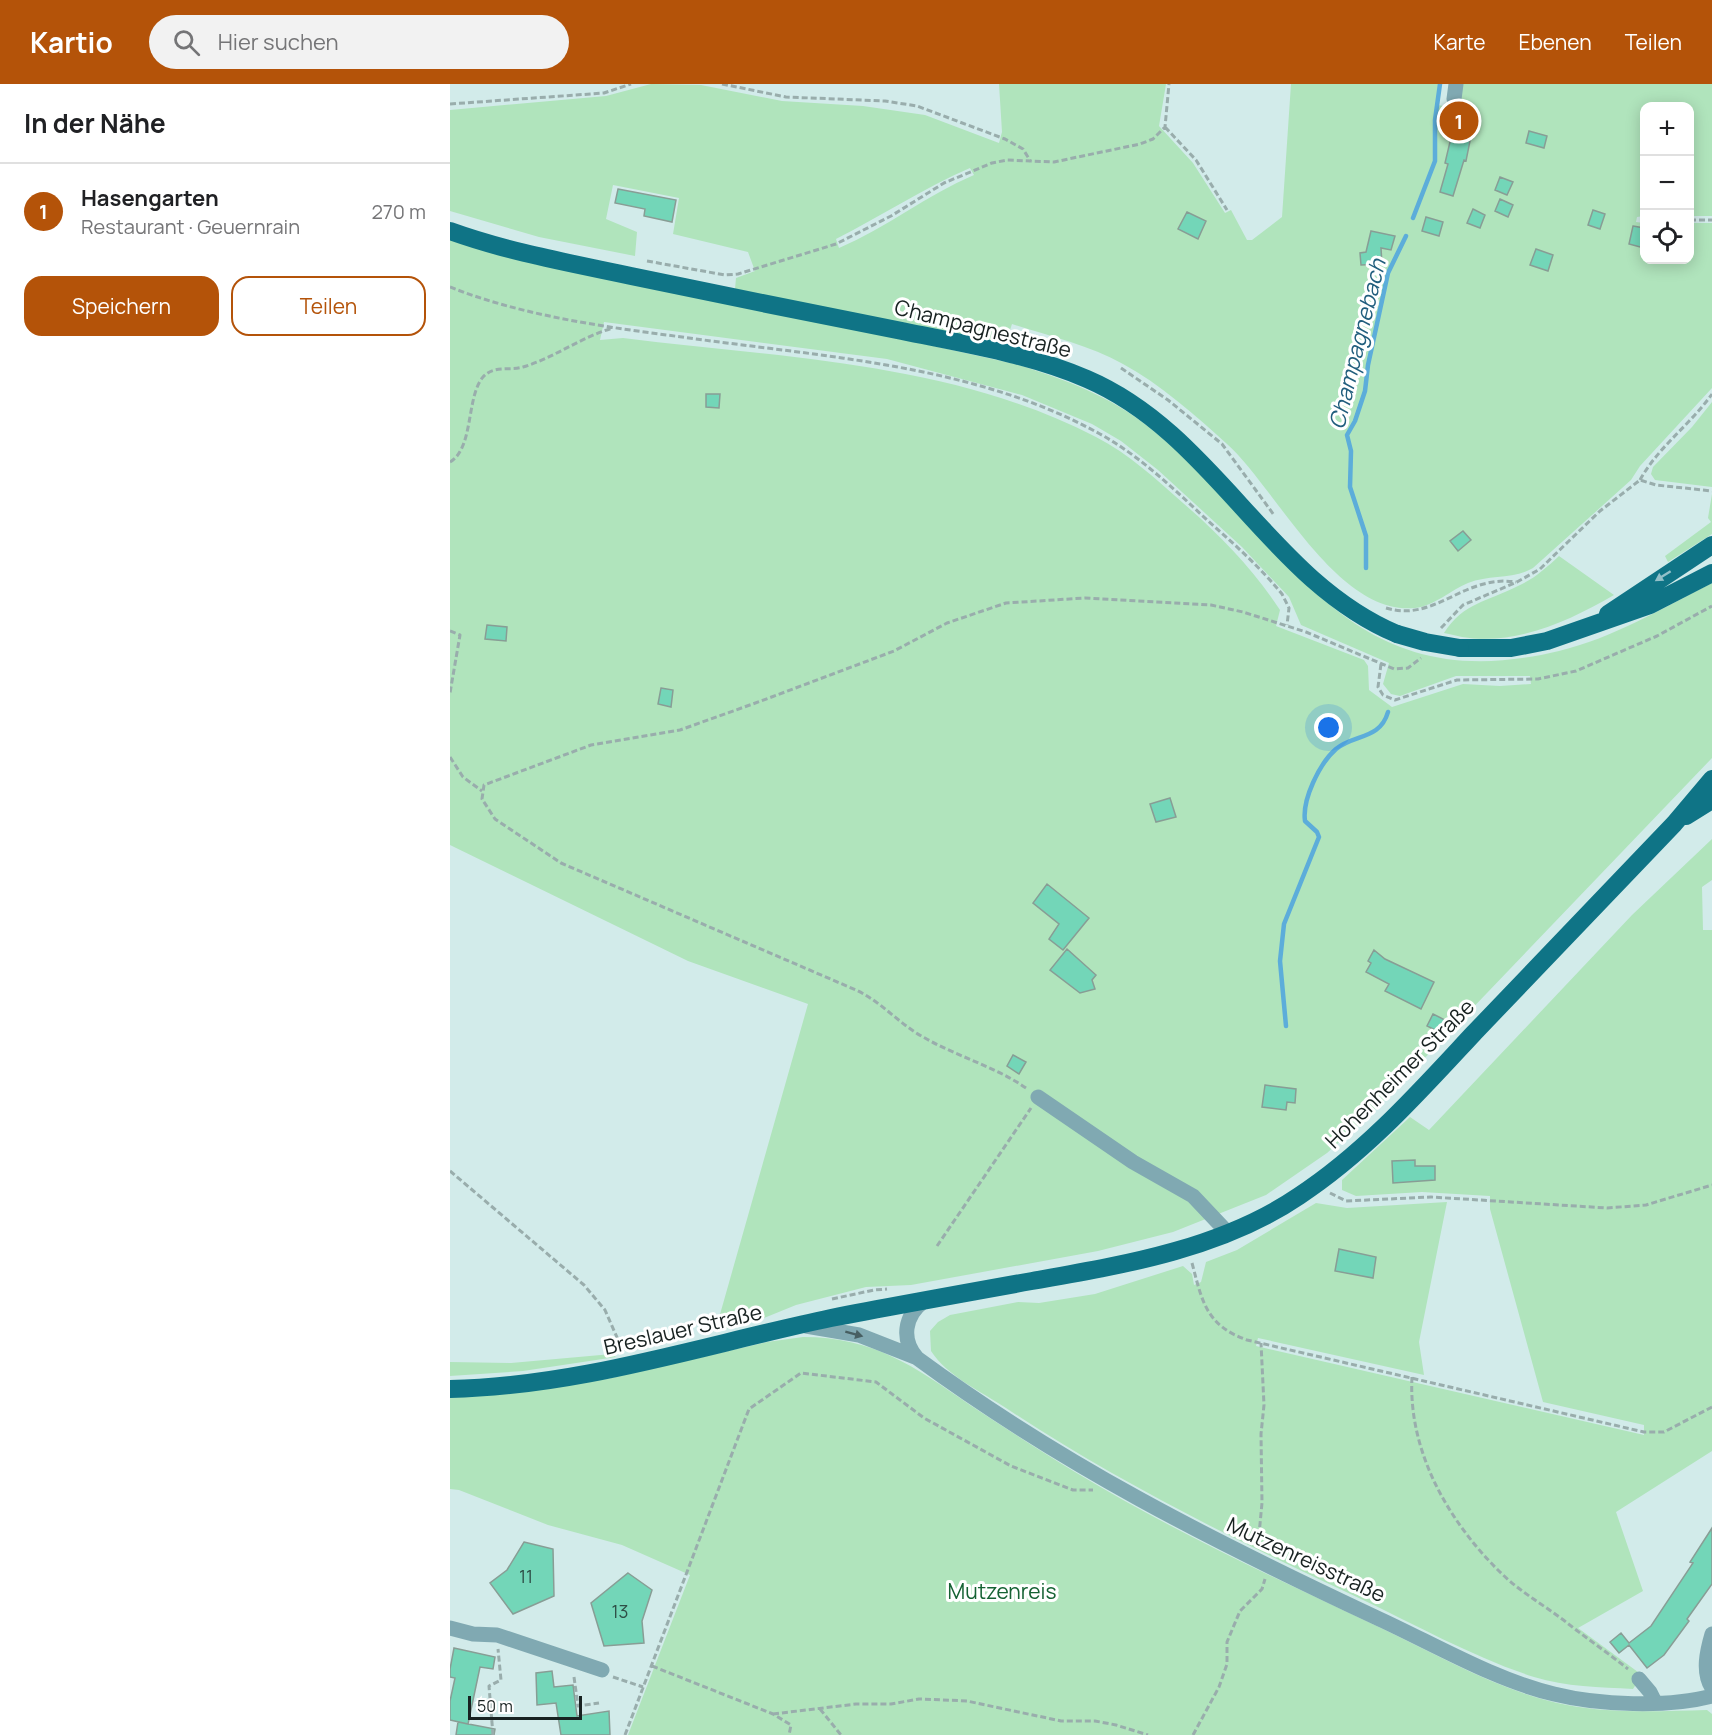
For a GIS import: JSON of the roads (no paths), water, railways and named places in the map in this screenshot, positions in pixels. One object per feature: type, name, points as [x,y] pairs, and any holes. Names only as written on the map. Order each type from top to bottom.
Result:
[{"type":"main road","name":"Champagnestraße","points":[[450,231],[547,258],[993,350],[1086,379],[1146,412],[1181,442],[1300,568],[1328,594],[1354,613],[1397,634],[1425,642],[1460,648],[1492,649],[1530,645],[1650,605],[1712,573]]},
{"type":"main road","name":"Champagnestraße","points":[[1594,624],[1642,589],[1712,545]]},
{"type":"main road","name":"Hohenheimer Straße","points":[[924,1301],[1099,1269],[1187,1247],[1279,1209],[1317,1184],[1397,1114],[1674,824],[1712,779]]},
{"type":"main road","name":"Hohenheimer Straße","points":[[1674,824],[1712,800]]},
{"type":"main road","name":"Breslauer Straße","points":[[450,1389],[518,1385],[630,1367],[796,1326],[924,1301]]},
{"type":"street","points":[[1038,1097],[1133,1162],[1193,1196],[1227,1232]]},
{"type":"street","points":[[917,1358],[907,1346],[906,1334],[910,1319],[924,1301]]},
{"type":"street","name":"Mutzenreisstraße","points":[[796,1326],[849,1332],[917,1358],[1024,1433],[1103,1481],[1252,1559],[1530,1687],[1575,1698],[1655,1702],[1712,1696]]},
{"type":"street","points":[[450,1628],[473,1634],[497,1635],[602,1670]]},
{"type":"street","points":[[1712,1634],[1706,1664],[1707,1678],[1712,1688]]},
{"type":"street","points":[[1639,1679],[1655,1702]]},
{"type":"waterway","name":"Champagnebach","points":[[1413,218],[1435,161],[1435,120],[1440,84]]},
{"type":"waterway","name":"Champagnebach","points":[[1366,568],[1366,536],[1350,487],[1351,451],[1347,435],[1355,421],[1365,391],[1368,365],[1388,273],[1406,236]]},
{"type":"waterway","name":"Champagnebach","points":[[1286,1026],[1280,961],[1284,924],[1319,837],[1305,821],[1309,793],[1318,773],[1336,749],[1373,732],[1384,721],[1388,712]]},
{"type":"place","name":"Hasengarten","points":[[1459,121]]},
{"type":"park label","name":"Mutzenreis","points":[[1002,1592]]}]
